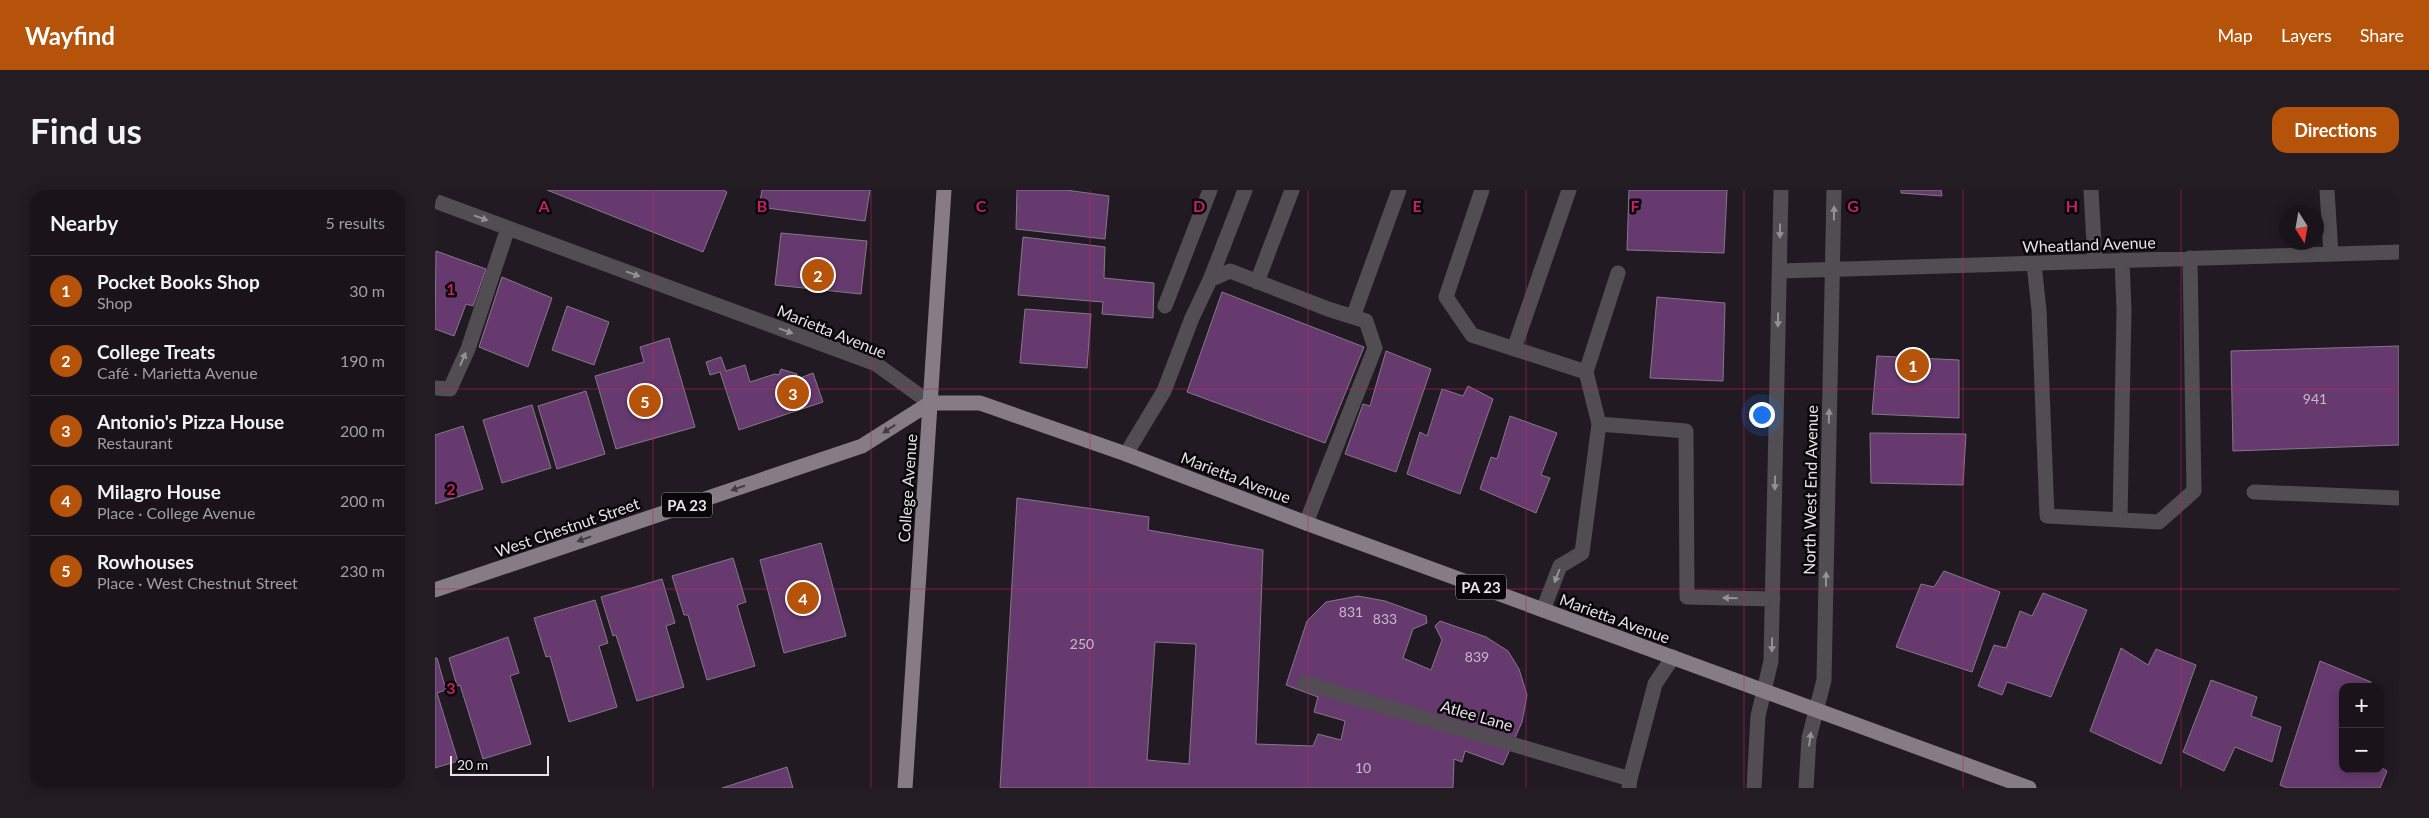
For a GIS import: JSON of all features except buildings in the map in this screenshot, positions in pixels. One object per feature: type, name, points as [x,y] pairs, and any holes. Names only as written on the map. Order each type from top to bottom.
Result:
[{"type":"main road","name":"College Avenue","points":[[905,788],[944,190]]},
{"type":"main road","name":"Marietta Avenue","points":[[930,403],[980,403],[1126,454],[1305,523],[2029,788]]},
{"type":"main road","name":"West Chestnut Street","points":[[435,590],[862,446],[930,403]]},
{"type":"street","points":[[1165,306],[1210,190]]},
{"type":"street","points":[[1126,454],[1164,392],[1192,318],[1210,280],[1245,190]]},
{"type":"street","points":[[1257,282],[1292,190]]},
{"type":"street","points":[[1353,317],[1399,190]]},
{"type":"street","points":[[1482,190],[1446,297],[1472,335],[1586,372]]},
{"type":"street","points":[[1514,349],[1569,190]]},
{"type":"street","points":[[1754,788],[1758,716],[1771,661],[1781,190]]},
{"type":"street","name":"North West End Avenue","points":[[1806,788],[1809,738],[1824,680],[1834,190]]},
{"type":"street","points":[[2091,190],[2095,261]]},
{"type":"street","points":[[2327,190],[2331,254]]},
{"type":"street","name":"Marietta Avenue","points":[[435,201],[877,364],[930,403]]},
{"type":"street","points":[[435,388],[451,389],[467,349],[508,228]]},
{"type":"street","name":"Wheatland Avenue","points":[[1779,271],[2399,252]]},
{"type":"street","points":[[2034,264],[2039,310],[2047,516],[2159,522],[2194,491],[2190,258]]},
{"type":"street","points":[[2120,520],[2124,310],[2122,260]]},
{"type":"street","points":[[1210,280],[1229,271],[1353,317],[1366,320],[1375,348],[1305,523]]},
{"type":"street","points":[[1543,610],[1560,566],[1582,553],[1599,424],[1586,372],[1618,273]]},
{"type":"street","points":[[1599,424],[1685,431],[1687,597],[1773,599]]},
{"type":"street","points":[[2254,492],[2399,498]]},
{"type":"street","points":[[1630,784],[1655,684],[1673,657]]},
{"type":"street","name":"Atlee Lane","points":[[1305,683],[1630,784]]},
{"type":"place","name":"College Treats","points":[[818,275]]},
{"type":"place","name":"Pocket Books Shop","points":[[1913,365]]},
{"type":"place","name":"Antonio's Pizza House","points":[[793,393]]},
{"type":"place","name":"Rowhouses","points":[[645,401]]},
{"type":"place","name":"Milagro House","points":[[803,598]]}]
